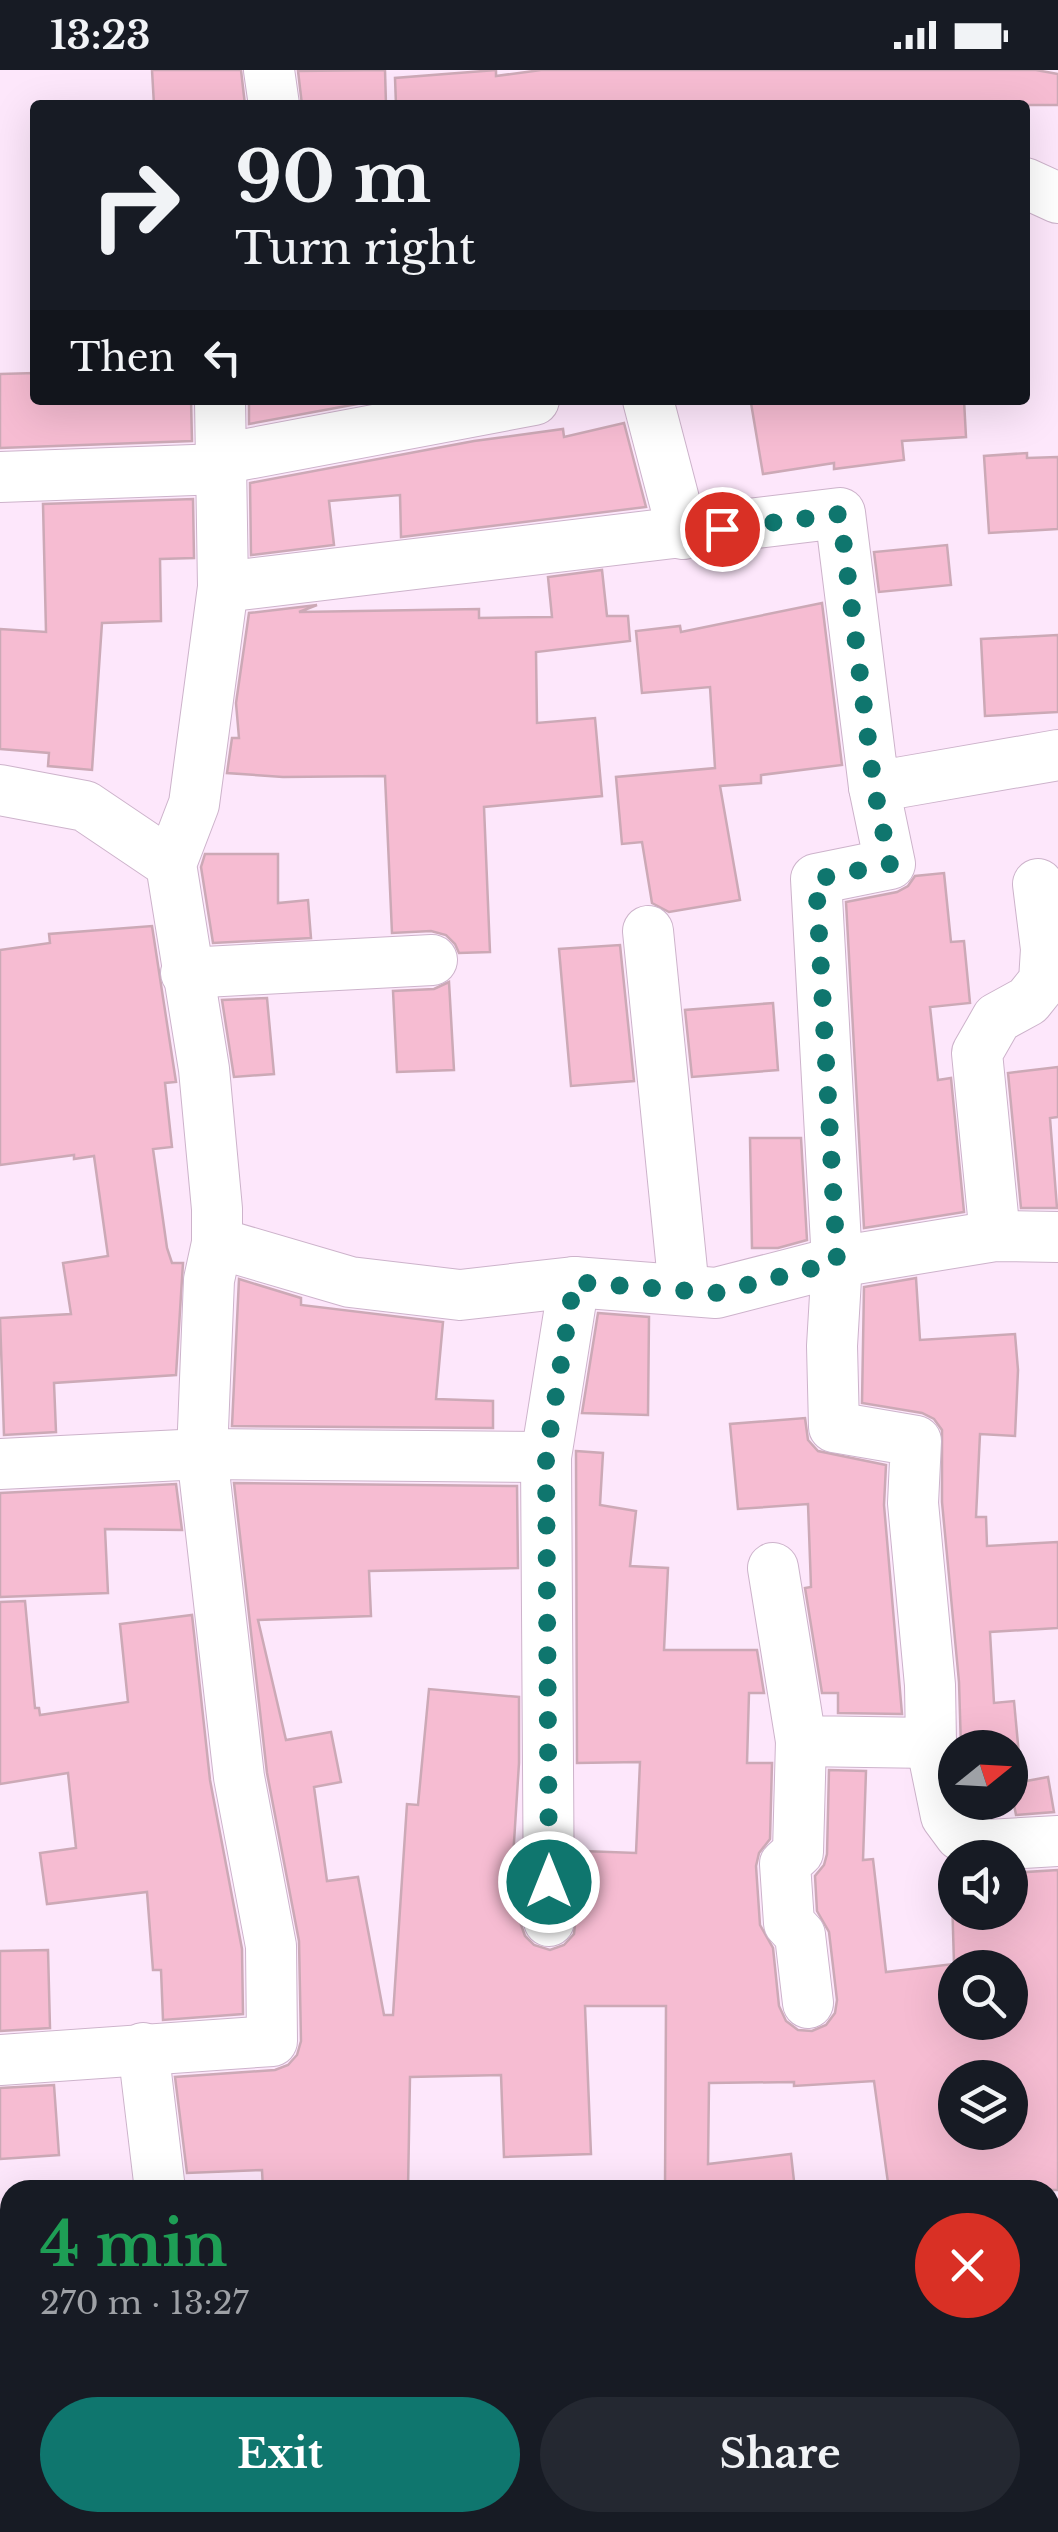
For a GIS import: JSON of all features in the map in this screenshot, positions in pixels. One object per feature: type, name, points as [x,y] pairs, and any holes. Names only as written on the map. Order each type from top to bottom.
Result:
[{"type":"street","points":[[270,70],[273,100]]},
{"type":"street","points":[[1030,185],[1058,198]]},
{"type":"street","points":[[0,2060],[272,2041],[271,1946],[239,1778],[202,1454],[209,1280],[218,1243],[204,1069],[170,864],[194,804],[223,587],[220,405]]},
{"type":"street","points":[[0,476],[221,464],[510,405]]},
{"type":"street","points":[[649,405],[682,534]]},
{"type":"street","points":[[223,587],[840,514],[874,787],[890,864],[816,879],[837,1262],[832,1346],[834,1427],[916,1440],[913,1503],[930,1685],[931,1742],[946,1816],[960,1836],[988,1845],[1058,1840]]},
{"type":"street","points":[[874,787],[1058,756]]},
{"type":"street","points":[[0,790],[85,806],[170,864]]},
{"type":"street","points":[[995,1236],[977,1053],[998,1018],[1028,1001],[1044,981],[1046,949],[1038,884]]},
{"type":"street","points":[[648,931],[684,1290]]},
{"type":"street","points":[[186,973],[432,960]]},
{"type":"street","points":[[218,1243],[350,1282],[460,1295],[574,1282],[716,1293],[837,1262],[995,1236],[1058,1238]]},
{"type":"street","points":[[549,1921],[546,1457],[574,1282]]},
{"type":"street","points":[[0,1464],[202,1454],[546,1457]]},
{"type":"street","points":[[773,1568],[802,1741],[798,1852],[785,1864],[789,1924],[800,1935],[808,2002]]},
{"type":"street","points":[[802,1741],[931,1742]]},
{"type":"street","points":[[143,2048],[159,2180]]},
{"type":"building","points":[[152,70],[241,70],[244,100],[154,100]]},
{"type":"building","points":[[385,70],[386,100],[301,100],[298,71]]},
{"type":"building","points":[[496,70],[496,76],[541,70],[1036,70],[1058,74],[1058,105],[1030,105],[1030,100],[396,100],[395,78]]},
{"type":"building","points":[[30,373],[30,405],[191,405],[192,441],[0,448],[0,374]]},
{"type":"building","points":[[249,405],[352,405],[249,424]]},
{"type":"building","points":[[751,405],[964,405],[966,437],[902,441],[904,460],[834,469],[834,463],[763,474]]},
{"type":"building","points":[[624,423],[646,507],[401,537],[400,495],[329,501],[334,545],[251,555],[250,483],[474,441],[563,429],[564,437]]},
{"type":"building","points":[[1027,453],[1027,458],[1058,457],[1058,529],[989,533],[984,456]]},
{"type":"building","points":[[193,499],[194,558],[160,559],[161,621],[102,623],[92,770],[48,766],[49,753],[0,749],[0,629],[46,632],[43,504]]},
{"type":"building","points":[[947,545],[951,585],[879,592],[874,552]]},
{"type":"building","points":[[602,570],[607,616],[628,616],[630,641],[536,652],[537,723],[595,718],[602,796],[484,807],[490,952],[459,953],[446,935],[431,931],[392,933],[385,776],[227,773],[232,738],[239,738],[236,703],[249,613],[317,605],[299,612],[479,609],[479,618],[552,617],[548,577]]},
{"type":"building","points":[[822,603],[842,765],[761,775],[761,783],[720,786],[740,900],[669,912],[652,903],[642,842],[622,844],[616,777],[715,768],[710,687],[642,693],[636,631],[680,626],[681,632]]},
{"type":"building","points":[[1058,635],[1058,712],[985,716],[981,639]]},
{"type":"building","points":[[205,854],[278,854],[278,903],[308,900],[311,938],[213,943],[201,867]]},
{"type":"building","points":[[944,873],[951,942],[964,941],[970,1003],[930,1007],[938,1080],[951,1078],[964,1212],[864,1228],[846,902],[897,892],[915,876]]},
{"type":"building","points":[[152,926],[176,1082],[165,1083],[172,1147],[153,1149],[167,1248],[172,1263],[183,1263],[176,1375],[54,1383],[56,1432],[4,1435],[0,1318],[71,1314],[63,1263],[108,1256],[94,1156],[0,1165],[0,950],[50,943],[49,934]]},
{"type":"building","points":[[620,945],[634,1081],[571,1086],[559,949]]},
{"type":"building","points":[[449,982],[454,1070],[397,1072],[393,991],[434,989]]},
{"type":"building","points":[[267,998],[274,1074],[234,1077],[222,1000]]},
{"type":"building","points":[[773,1003],[778,1070],[692,1077],[685,1010]]},
{"type":"building","points":[[1058,1067],[1058,1117],[1050,1118],[1057,1208],[1021,1208],[1008,1073]]},
{"type":"building","points":[[750,1138],[801,1138],[807,1240],[778,1248],[752,1248]]},
{"type":"building","points":[[916,1278],[920,1340],[1015,1334],[1015,1436],[980,1434],[976,1517],[986,1517],[987,1546],[1058,1542],[1058,1628],[990,1632],[994,1703],[1014,1701],[1017,1730],[960,1730],[942,1502],[942,1430],[934,1419],[922,1413],[862,1403],[864,1287]]},
{"type":"building","points":[[239,1279],[301,1298],[301,1305],[443,1322],[436,1399],[493,1401],[493,1428],[232,1426]]},
{"type":"building","points":[[598,1313],[649,1317],[648,1415],[582,1413]]},
{"type":"building","points":[[805,1418],[808,1440],[818,1451],[886,1465],[884,1505],[902,1714],[838,1713],[838,1693],[822,1693],[805,1588],[811,1587],[808,1504],[738,1509],[730,1424]]},
{"type":"building","points":[[576,1451],[603,1453],[600,1505],[636,1511],[630,1566],[668,1568],[664,1650],[757,1650],[764,1693],[749,1693],[747,1763],[772,1763],[770,1839],[759,1853],[756,1866],[760,1925],[773,1948],[779,2006],[786,2021],[798,2030],[812,2031],[826,2025],[835,2013],[829,1932],[817,1911],[815,1876],[827,1854],[829,1770],[866,1771],[863,1860],[873,1859],[886,1972],[938,1966],[938,2040],[1028,2040],[1028,1950],[954,1950],[953,1930],[1028,1930],[1028,1872],[1058,1870],[1058,2180],[888,2180],[874,2081],[794,2086],[794,2082],[709,2083],[708,2164],[791,2154],[794,2180],[665,2180],[666,2006],[585,2006],[591,2154],[504,2157],[501,2075],[410,2077],[408,2180],[262,2180],[262,2170],[187,2173],[175,2077],[275,2070],[288,2065],[297,2055],[301,2041],[299,1941],[267,1773],[234,1483],[517,1486],[518,1568],[369,1571],[371,1616],[258,1620],[286,1740],[331,1732],[341,1782],[314,1787],[327,1881],[358,1877],[384,2015],[393,2015],[407,1804],[418,1805],[429,1689],[519,1697],[512,1874],[520,1875],[520,1922],[525,1936],[534,1945],[550,1950],[564,1945],[574,1934],[583,1851],[636,1853],[640,1762],[577,1763]]},
{"type":"building","points":[[176,1484],[182,1530],[105,1529],[108,1593],[0,1597],[0,1493]]},
{"type":"building","points":[[25,1601],[35,1708],[39,1708],[40,1715],[128,1702],[120,1624],[192,1615],[210,1780],[242,1949],[243,2014],[163,2020],[161,1970],[153,1970],[147,1892],[47,1904],[40,1853],[76,1848],[68,1773],[0,1784],[0,1602]]},
{"type":"building","points":[[1048,1777],[1054,1812],[1028,1814],[1028,1781]]},
{"type":"building","points":[[48,1950],[50,2028],[0,2031],[0,1951]]},
{"type":"building","points":[[54,2085],[59,2155],[0,2159],[0,2088]]},
{"type":"route","points":[[549,1882],[546,1457],[574,1282],[716,1293],[837,1262],[816,879],[890,864],[874,787],[840,514],[722,529]]}]
